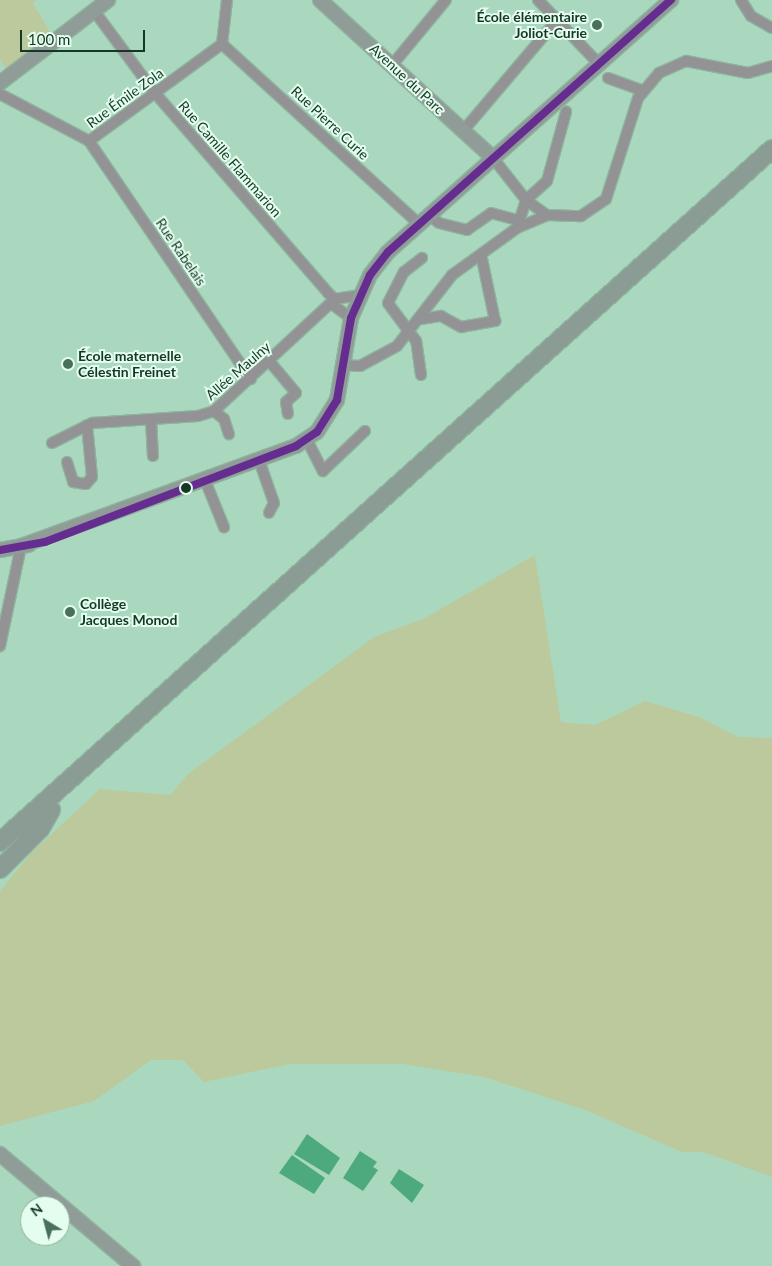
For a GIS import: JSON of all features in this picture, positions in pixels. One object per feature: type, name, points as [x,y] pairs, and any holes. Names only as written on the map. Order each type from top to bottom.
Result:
[{"type":"highway","points":[[0,855],[48,806],[772,149]]},
{"type":"highway","points":[[0,842],[48,806],[772,163]]},
{"type":"highway","points":[[0,832],[23,811],[48,806]]},
{"type":"highway","points":[[0,869],[40,829],[48,806]]},
{"type":"street","points":[[0,83],[95,12],[108,0]]},
{"type":"street","points":[[222,44],[227,0]]},
{"type":"street","name":"Avenue du Parc","points":[[320,0],[392,64],[492,158]]},
{"type":"street","points":[[392,64],[446,0]]},
{"type":"street","points":[[538,0],[598,63]]},
{"type":"street","points":[[0,550],[45,542],[123,510],[259,460],[307,440],[332,413],[351,318],[360,295],[380,263],[429,220],[492,158],[671,0]]},
{"type":"street","points":[[741,0],[750,16],[772,28]]},
{"type":"street","name":"Rue Camille Flammarion","points":[[95,12],[155,93],[334,302],[351,318]]},
{"type":"street","points":[[463,131],[557,20]]},
{"type":"street","name":"Rue Émile Zola","points":[[0,94],[89,141],[222,44]]},
{"type":"street","name":"Rue Pierre Curie","points":[[222,44],[429,220]]},
{"type":"street","points":[[341,365],[360,366],[408,336],[452,275],[518,224],[547,215],[581,216],[606,199],[641,90],[659,74],[686,61],[748,73],[772,66]]},
{"type":"street","points":[[608,78],[641,90]]},
{"type":"street","points":[[518,224],[526,200],[547,181],[566,112]]},
{"type":"street","name":"Rue Rabelais","points":[[89,141],[251,379]]},
{"type":"street","points":[[492,158],[526,200],[547,215]]},
{"type":"street","points":[[429,220],[467,230],[491,213],[518,224]]},
{"type":"street","points":[[421,319],[441,316],[461,327],[495,321],[481,254]]},
{"type":"street","points":[[421,375],[416,341],[408,336],[388,303],[404,272],[422,258]]},
{"type":"street","points":[[334,302],[360,295]]},
{"type":"street","name":"Allée Maulny","points":[[52,443],[87,425],[214,411],[334,302]]},
{"type":"street","points":[[270,362],[296,393],[286,402],[288,414]]},
{"type":"street","points":[[214,411],[224,419],[229,434]]},
{"type":"street","points":[[151,419],[153,456]]},
{"type":"street","points":[[67,462],[73,482],[86,484],[92,477],[87,425]]},
{"type":"street","points":[[307,440],[323,471],[365,431]]},
{"type":"street","points":[[259,460],[274,503],[269,514]]},
{"type":"street","points":[[205,480],[224,527]]},
{"type":"street","points":[[0,646],[21,546]]},
{"type":"street","points":[[0,1154],[133,1266]]},
{"type":"shaded area","points":[[0,0],[37,0],[33,3],[56,42],[10,76],[0,60]]},
{"type":"shaded area","points":[[535,555],[561,722],[595,725],[645,701],[699,717],[738,737],[772,738],[772,1177],[703,1152],[682,1152],[585,1110],[484,1077],[402,1064],[290,1064],[204,1082],[183,1060],[151,1060],[94,1101],[0,1126],[0,891],[31,853],[100,789],[170,795],[188,774],[374,637],[423,619]]},
{"type":"shaded area","points":[[307,1134],[340,1158],[329,1175],[294,1154]]},
{"type":"shaded area","points":[[360,1151],[377,1162],[373,1167],[378,1170],[363,1191],[343,1178]]},
{"type":"shaded area","points":[[292,1155],[325,1178],[314,1194],[279,1173]]},
{"type":"shaded area","points":[[399,1169],[424,1185],[412,1203],[390,1183]]},
{"type":"transit line","points":[[0,550],[45,542],[296,446],[317,432],[337,400],[351,318],[370,275],[388,252],[671,0]]},
{"type":"place","name":"École élémentaire Joliot-Curie","points":[[597,25]]},
{"type":"place","name":"École maternelle Célestin Freinet","points":[[68,364]]},
{"type":"place","name":"Collège Jacques Monod","points":[[70,612]]}]
